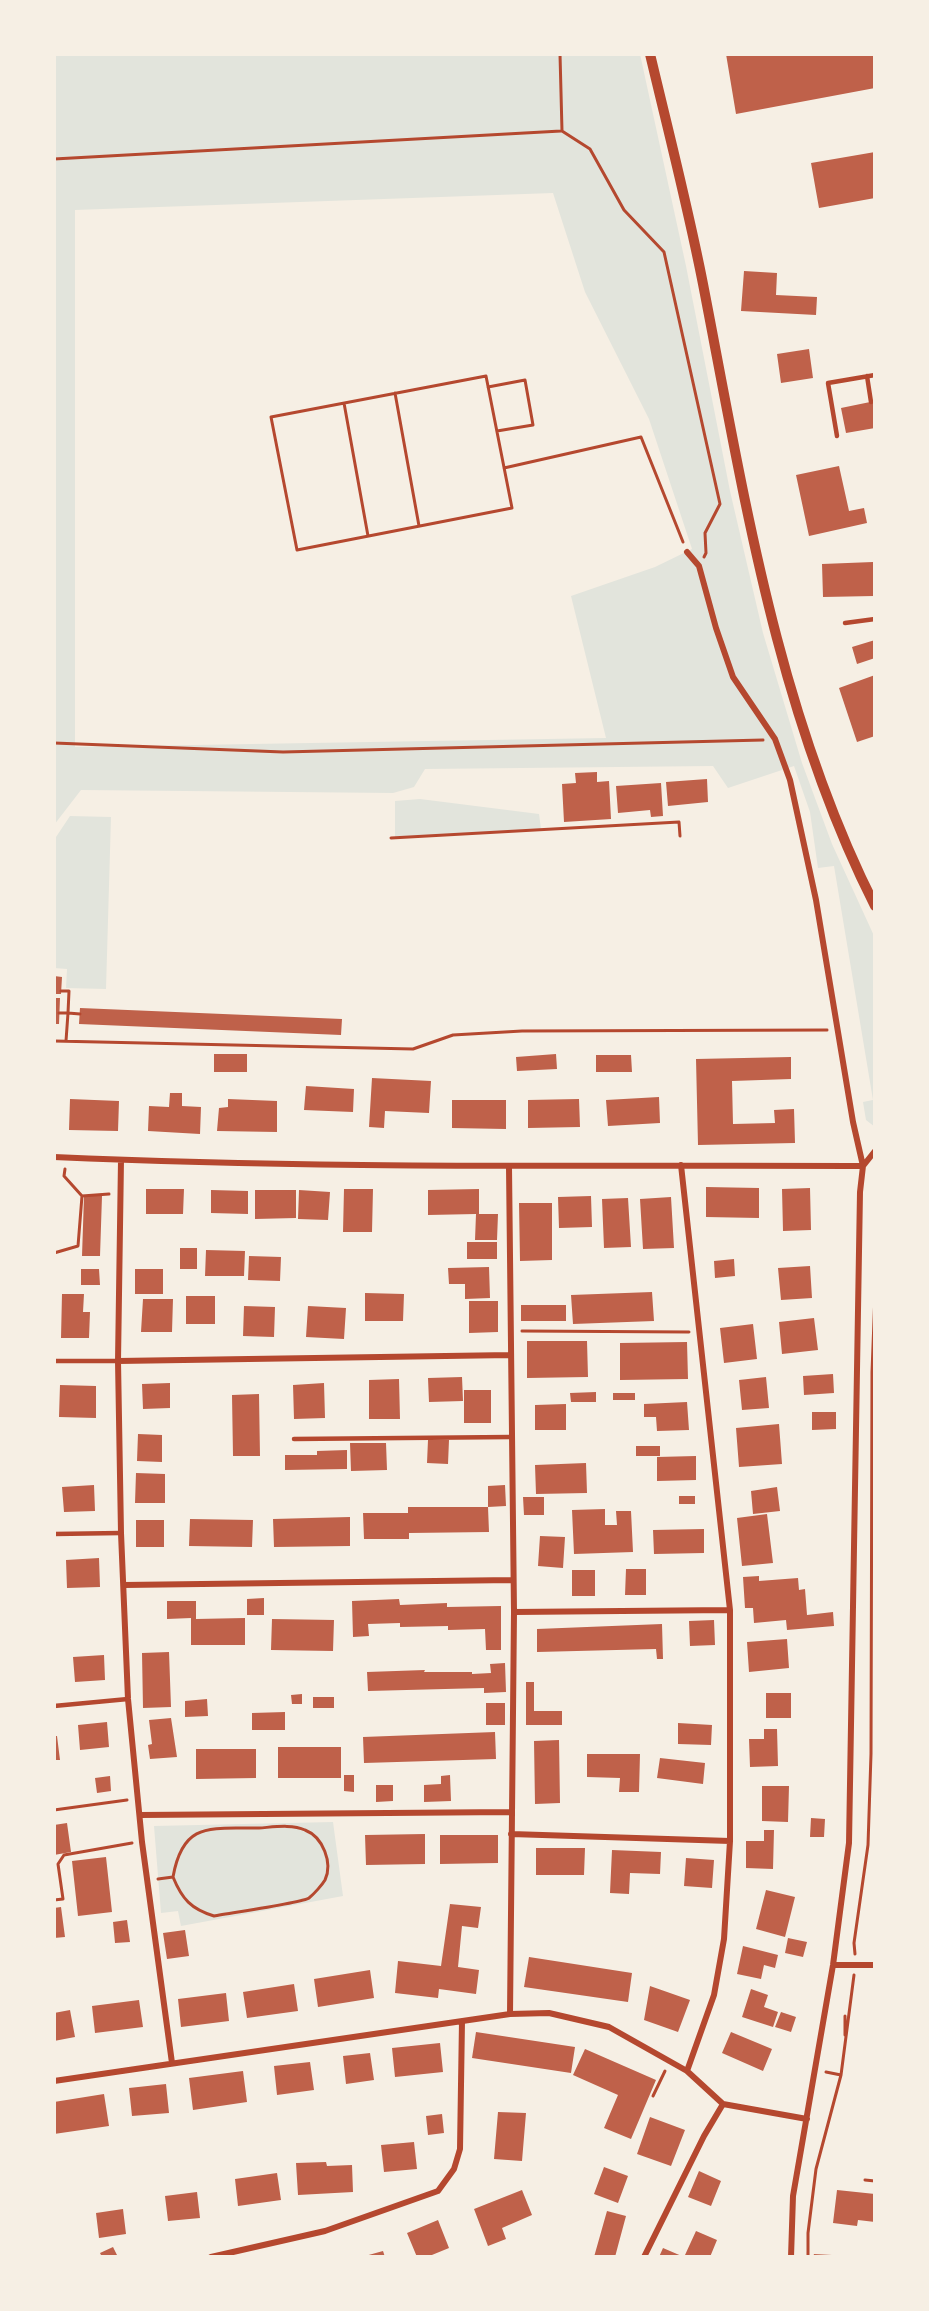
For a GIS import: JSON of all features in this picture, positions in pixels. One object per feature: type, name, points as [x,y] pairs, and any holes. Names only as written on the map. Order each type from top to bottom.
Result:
[{"type":"street","points":[[650,54],[702,280],[747,513],[775,634],[810,751],[838,824],[873,903]]},
{"type":"street","points":[[687,552],[699,566],[716,628],[733,677],[775,739],[790,780],[816,900],[853,1122],[863,1166],[860,1192],[849,1843],[833,1965],[793,2196],[791,2257]]},
{"type":"street","points":[[863,1166],[875,1151]]},
{"type":"street","points":[[54,1157],[121,1161],[509,1167],[863,1166]]},
{"type":"street","points":[[121,1161],[118,1361],[121,1533],[128,1699],[142,1842],[172,2063]]},
{"type":"street","points":[[681,1165],[730,1610],[730,1841],[724,1939],[714,1995],[687,2071]]},
{"type":"street","points":[[509,1167],[514,1612],[510,2014]]},
{"type":"street","points":[[118,1361],[511,1355]]},
{"type":"street","points":[[124,1585],[513,1580]]},
{"type":"street","points":[[514,1612],[730,1610]]},
{"type":"street","points":[[140,1815],[511,1812]]},
{"type":"street","points":[[511,1834],[730,1841]]},
{"type":"street","points":[[833,1965],[875,1965]]},
{"type":"street","points":[[54,2081],[510,2014],[549,2013],[609,2027],[687,2071],[723,2104],[807,2119]]},
{"type":"street","points":[[211,2257],[325,2231],[438,2191],[454,2169],[460,2149],[462,2021]]},
{"type":"street","points":[[644,2257],[704,2136],[723,2104]]},
{"type":"lane","points":[[837,436],[828,383],[875,375]]},
{"type":"lane","points":[[867,376],[872,402]]},
{"type":"lane","points":[[845,622],[875,619]]},
{"type":"lane","points":[[54,1361],[118,1361]]},
{"type":"lane","points":[[294,1439],[511,1437]]},
{"type":"lane","points":[[54,1534],[121,1533]]},
{"type":"lane","points":[[54,1706],[128,1699]]},
{"type":"path","points":[[560,54],[562,131]]},
{"type":"path","points":[[54,159],[562,131],[590,149],[624,210],[664,252],[720,504],[705,533],[706,553],[699,566]]},
{"type":"path","points":[[486,376],[512,508],[297,550],[271,417],[395,393],[486,376]]},
{"type":"path","points":[[488,387],[525,380],[534,425],[497,431]]},
{"type":"path","points":[[395,393],[419,526]]},
{"type":"path","points":[[344,403],[368,536]]},
{"type":"path","points":[[504,468],[641,437],[687,552]]},
{"type":"path","points":[[54,743],[283,752],[775,739]]},
{"type":"path","points":[[391,838],[679,822],[680,836]]},
{"type":"path","points":[[61,991],[69,991],[66,1041]]},
{"type":"path","points":[[59,1013],[80,1014]]},
{"type":"path","points":[[54,1041],[413,1049],[453,1035],[522,1031],[838,1030]]},
{"type":"path","points":[[54,1253],[78,1246],[82,1196],[64,1176],[67,1158]]},
{"type":"path","points":[[82,1196],[120,1194]]},
{"type":"path","points":[[808,2257],[808,2233],[816,2169],[841,2075],[845,2050],[856,1965],[854,1943],[868,1845],[873,1754],[875,1294]]},
{"type":"path","points":[[511,1331],[700,1332]]},
{"type":"path","points":[[54,1810],[138,1798]]},
{"type":"path","points":[[288,1827],[306,1830],[321,1842],[327,1858],[325,1880],[308,1899],[214,1916],[200,1912],[181,1895],[173,1877],[177,1857],[187,1840],[205,1829],[288,1827]]},
{"type":"path","points":[[54,1900],[63,1899],[56,1864],[64,1855],[142,1842]]},
{"type":"path","points":[[148,1881],[173,1877]]},
{"type":"path","points":[[845,2016],[845,2050]]},
{"type":"path","points":[[653,2096],[670,2061]]},
{"type":"path","points":[[815,2070],[841,2075]]},
{"type":"path","points":[[866,2180],[875,2181]]},
{"type":"shaded area","points":[[54,54],[640,54],[686,266],[730,491],[763,633],[802,763],[832,844],[875,938],[875,1127],[866,1120],[863,1102],[873,1100],[834,866],[818,868],[810,812],[794,766],[728,788],[713,766],[425,769],[414,787],[393,793],[81,790],[54,825]],"holes":[[[553,193],[585,292],[649,419],[692,549],[655,567],[571,596],[606,738],[75,747],[75,210]]]},
{"type":"shaded area","points":[[420,799],[539,814],[541,829],[395,838],[395,801]]},
{"type":"shaded area","points":[[70,816],[111,817],[106,989],[66,988],[67,969],[54,968],[54,840]]},
{"type":"shaded area","points":[[333,1822],[343,1896],[181,1926],[178,1911],[161,1913],[154,1826]]},
{"type":"building","points":[[726,54],[874,54],[875,88],[736,114]]},
{"type":"building","points":[[875,152],[875,198],[819,208],[811,163]]},
{"type":"building","points":[[744,271],[777,273],[776,295],[817,297],[816,315],[741,311]]},
{"type":"building","points":[[809,349],[813,378],[781,383],[777,354]]},
{"type":"building","points":[[875,401],[875,428],[846,433],[841,408]]},
{"type":"building","points":[[839,466],[849,511],[864,508],[867,523],[809,536],[796,475]]},
{"type":"building","points":[[873,562],[874,596],[823,597],[822,564]]},
{"type":"building","points":[[875,640],[875,658],[857,664],[852,647]]},
{"type":"building","points":[[875,675],[875,736],[857,742],[839,688]]},
{"type":"building","points":[[597,772],[597,782],[609,781],[611,819],[564,822],[562,784],[576,783],[575,773]]},
{"type":"building","points":[[707,779],[708,802],[668,806],[666,782]]},
{"type":"building","points":[[661,783],[663,816],[651,817],[650,810],[618,813],[616,786]]},
{"type":"building","points":[[54,976],[62,977],[61,994],[54,994]]},
{"type":"building","points":[[54,998],[60,998],[59,1024],[54,1024]]},
{"type":"building","points":[[80,1008],[342,1019],[341,1035],[79,1024]]},
{"type":"building","points":[[214,1054],[247,1054],[247,1072],[214,1072]]},
{"type":"building","points":[[556,1054],[557,1069],[517,1071],[516,1057]]},
{"type":"building","points":[[596,1055],[631,1055],[632,1072],[596,1072]]},
{"type":"building","points":[[791,1057],[791,1079],[732,1081],[733,1124],[775,1123],[774,1110],[794,1109],[795,1143],[698,1145],[696,1059]]},
{"type":"building","points":[[372,1078],[431,1081],[429,1113],[385,1111],[384,1128],[369,1127]]},
{"type":"building","points":[[306,1086],[354,1089],[353,1112],[304,1110]]},
{"type":"building","points":[[170,1093],[182,1093],[182,1106],[201,1107],[200,1134],[148,1131],[149,1106],[169,1107]]},
{"type":"building","points":[[659,1097],[660,1123],[608,1126],[606,1100]]},
{"type":"building","points":[[70,1099],[119,1101],[118,1131],[69,1130]]},
{"type":"building","points":[[228,1099],[277,1101],[277,1132],[217,1131],[219,1108],[228,1107]]},
{"type":"building","points":[[579,1099],[580,1127],[528,1128],[528,1100]]},
{"type":"building","points":[[452,1100],[506,1100],[506,1129],[452,1128]]},
{"type":"building","points":[[706,1187],[759,1188],[759,1218],[706,1217]]},
{"type":"building","points":[[810,1188],[811,1230],[783,1231],[782,1189]]},
{"type":"building","points":[[146,1189],[184,1189],[183,1214],[146,1214]]},
{"type":"building","points":[[344,1189],[373,1189],[372,1232],[343,1232]]},
{"type":"building","points":[[479,1189],[479,1214],[498,1214],[497,1240],[475,1240],[476,1214],[428,1215],[428,1190]]},
{"type":"building","points":[[211,1190],[248,1191],[248,1214],[211,1213]]},
{"type":"building","points":[[255,1190],[296,1190],[296,1218],[255,1219]]},
{"type":"building","points":[[299,1190],[330,1192],[328,1220],[298,1219]]},
{"type":"building","points":[[84,1196],[102,1196],[100,1256],[82,1256]]},
{"type":"building","points":[[591,1196],[592,1227],[559,1228],[558,1197]]},
{"type":"building","points":[[671,1197],[674,1248],[643,1249],[640,1199]]},
{"type":"building","points":[[628,1198],[631,1247],[604,1248],[602,1199]]},
{"type":"building","points":[[519,1203],[552,1203],[552,1260],[520,1261]]},
{"type":"building","points":[[467,1242],[497,1242],[497,1259],[467,1259]]},
{"type":"building","points":[[180,1248],[197,1248],[197,1269],[180,1269]]},
{"type":"building","points":[[206,1250],[245,1251],[244,1276],[205,1276]]},
{"type":"building","points":[[249,1256],[281,1257],[280,1281],[248,1280]]},
{"type":"building","points":[[734,1259],[735,1276],[715,1278],[714,1261]]},
{"type":"building","points":[[810,1266],[812,1298],[781,1300],[778,1268]]},
{"type":"building","points":[[489,1267],[490,1298],[465,1299],[465,1284],[449,1284],[448,1268]]},
{"type":"building","points":[[81,1269],[99,1269],[100,1285],[81,1285]]},
{"type":"building","points":[[135,1269],[163,1269],[163,1294],[135,1294]]},
{"type":"building","points":[[652,1292],[654,1321],[573,1324],[571,1295]]},
{"type":"building","points":[[365,1293],[404,1294],[403,1321],[365,1321]]},
{"type":"building","points":[[62,1294],[84,1294],[83,1312],[90,1312],[89,1338],[61,1338]]},
{"type":"building","points":[[186,1296],[215,1296],[215,1324],[186,1324]]},
{"type":"building","points":[[143,1299],[173,1299],[172,1332],[141,1332]]},
{"type":"building","points":[[469,1301],[498,1301],[498,1332],[469,1333]]},
{"type":"building","points":[[521,1305],[566,1305],[566,1321],[521,1321]]},
{"type":"building","points":[[244,1306],[275,1307],[274,1337],[243,1336]]},
{"type":"building","points":[[308,1306],[346,1308],[344,1339],[306,1337]]},
{"type":"building","points":[[814,1318],[818,1350],[782,1354],[779,1322]]},
{"type":"building","points":[[753,1324],[757,1359],[724,1363],[720,1328]]},
{"type":"building","points":[[527,1341],[587,1341],[588,1377],[527,1378]]},
{"type":"building","points":[[687,1342],[688,1379],[620,1380],[620,1343]]},
{"type":"building","points":[[833,1374],[834,1393],[804,1395],[803,1376]]},
{"type":"building","points":[[462,1377],[463,1401],[429,1402],[428,1378]]},
{"type":"building","points":[[766,1377],[769,1408],[742,1410],[739,1380]]},
{"type":"building","points":[[399,1379],[400,1419],[369,1419],[369,1380]]},
{"type":"building","points":[[170,1383],[170,1408],[143,1409],[142,1384]]},
{"type":"building","points":[[324,1383],[325,1418],[294,1419],[293,1385]]},
{"type":"building","points":[[60,1385],[96,1386],[96,1418],[59,1417]]},
{"type":"building","points":[[464,1390],[491,1390],[491,1423],[464,1423]]},
{"type":"building","points":[[596,1392],[596,1402],[571,1402],[570,1393]]},
{"type":"building","points":[[613,1393],[635,1393],[635,1400],[613,1400]]},
{"type":"building","points":[[259,1394],[260,1456],[233,1456],[232,1395]]},
{"type":"building","points":[[687,1402],[689,1430],[657,1431],[656,1417],[644,1417],[644,1404]]},
{"type":"building","points":[[566,1404],[566,1430],[535,1430],[535,1405]]},
{"type":"building","points":[[812,1412],[836,1412],[836,1429],[812,1430]]},
{"type":"building","points":[[779,1424],[782,1464],[739,1467],[736,1428]]},
{"type":"building","points":[[138,1434],[162,1435],[162,1462],[137,1461]]},
{"type":"building","points":[[428,1440],[449,1440],[448,1464],[427,1463]]},
{"type":"building","points":[[350,1443],[386,1443],[387,1470],[351,1471]]},
{"type":"building","points":[[636,1446],[660,1446],[660,1456],[636,1456]]},
{"type":"building","points":[[347,1450],[347,1469],[285,1470],[285,1455],[317,1455],[317,1451]]},
{"type":"building","points":[[696,1456],[696,1480],[657,1481],[657,1457]]},
{"type":"building","points":[[586,1463],[587,1493],[536,1494],[535,1465]]},
{"type":"building","points":[[136,1473],[165,1474],[165,1503],[135,1503]]},
{"type":"building","points":[[94,1485],[95,1511],[64,1512],[62,1487]]},
{"type":"building","points":[[505,1485],[506,1506],[488,1507],[488,1486]]},
{"type":"building","points":[[777,1487],[780,1511],[753,1514],[751,1491]]},
{"type":"building","points":[[679,1496],[695,1496],[695,1504],[679,1504]]},
{"type":"building","points":[[523,1497],[544,1497],[544,1515],[524,1515]]},
{"type":"building","points":[[408,1507],[488,1507],[489,1532],[409,1533],[409,1539],[364,1539],[363,1513],[408,1513]]},
{"type":"building","points":[[605,1509],[605,1525],[617,1525],[616,1511],[631,1511],[633,1552],[574,1554],[572,1510]]},
{"type":"building","points":[[767,1514],[773,1563],[742,1566],[737,1518]]},
{"type":"building","points":[[350,1517],[350,1546],[274,1547],[273,1519]]},
{"type":"building","points":[[190,1519],[253,1520],[252,1547],[189,1546]]},
{"type":"building","points":[[136,1520],[164,1520],[164,1547],[136,1547]]},
{"type":"building","points":[[704,1529],[704,1553],[654,1554],[653,1530]]},
{"type":"building","points":[[540,1536],[565,1537],[563,1568],[538,1566]]},
{"type":"building","points":[[99,1558],[100,1587],[67,1588],[66,1560]]},
{"type":"building","points":[[626,1569],[646,1569],[646,1595],[625,1595]]},
{"type":"building","points":[[572,1570],[595,1570],[595,1596],[572,1596]]},
{"type":"building","points":[[759,1576],[759,1581],[798,1578],[799,1590],[805,1589],[807,1615],[833,1612],[834,1626],[787,1630],[786,1620],[754,1623],[753,1608],[745,1608],[743,1577]]},
{"type":"building","points":[[264,1598],[264,1615],[247,1615],[247,1599]]},
{"type":"building","points":[[399,1599],[400,1605],[447,1603],[447,1607],[501,1606],[501,1650],[486,1650],[485,1629],[448,1630],[448,1626],[400,1627],[400,1623],[368,1624],[369,1636],[353,1637],[352,1601]]},
{"type":"building","points":[[167,1601],[196,1601],[196,1619],[245,1618],[245,1645],[191,1645],[191,1618],[167,1619]]},
{"type":"building","points":[[272,1619],[334,1620],[333,1651],[271,1650]]},
{"type":"building","points":[[714,1620],[715,1645],[690,1646],[689,1621]]},
{"type":"building","points":[[662,1624],[663,1659],[657,1659],[656,1649],[537,1652],[537,1629]]},
{"type":"building","points":[[787,1639],[789,1668],[749,1672],[747,1642]]},
{"type":"building","points":[[169,1652],[171,1707],[143,1708],[142,1653]]},
{"type":"building","points":[[104,1655],[105,1680],[75,1682],[73,1657]]},
{"type":"building","points":[[505,1663],[506,1692],[484,1693],[484,1688],[368,1691],[367,1672],[425,1670],[424,1672],[491,1673],[490,1664]]},
{"type":"building","points":[[526,1682],[534,1682],[534,1711],[562,1711],[562,1725],[526,1725]]},
{"type":"building","points":[[766,1693],[791,1693],[791,1718],[766,1718]]},
{"type":"building","points":[[302,1694],[302,1704],[292,1704],[291,1695]]},
{"type":"building","points":[[313,1697],[334,1697],[334,1708],[313,1708]]},
{"type":"building","points":[[207,1699],[208,1716],[185,1717],[185,1701]]},
{"type":"building","points":[[486,1703],[505,1703],[505,1725],[486,1725]]},
{"type":"building","points":[[285,1712],[285,1730],[252,1730],[252,1713]]},
{"type":"building","points":[[171,1718],[177,1757],[150,1759],[148,1745],[152,1744],[149,1720]]},
{"type":"building","points":[[107,1722],[109,1747],[80,1750],[78,1725]]},
{"type":"building","points":[[678,1723],[712,1725],[711,1745],[678,1744]]},
{"type":"building","points":[[764,1729],[777,1729],[778,1766],[750,1767],[749,1739],[764,1739]]},
{"type":"building","points":[[495,1732],[496,1759],[364,1763],[363,1737]]},
{"type":"building","points":[[54,1736],[57,1736],[60,1760],[54,1760]]},
{"type":"building","points":[[559,1740],[560,1803],[535,1804],[534,1741]]},
{"type":"building","points":[[278,1747],[341,1747],[341,1778],[278,1778]]},
{"type":"building","points":[[196,1749],[256,1749],[256,1778],[196,1779]]},
{"type":"building","points":[[587,1754],[640,1754],[639,1792],[619,1792],[620,1778],[587,1777]]},
{"type":"building","points":[[660,1758],[705,1763],[703,1784],[657,1778]]},
{"type":"building","points":[[344,1775],[354,1775],[354,1792],[344,1791]]},
{"type":"building","points":[[450,1775],[451,1801],[424,1802],[424,1785],[441,1784],[441,1776]]},
{"type":"building","points":[[110,1776],[111,1791],[97,1793],[95,1778]]},
{"type":"building","points":[[376,1785],[393,1785],[393,1801],[376,1802]]},
{"type":"building","points":[[762,1786],[789,1786],[788,1822],[762,1821]]},
{"type":"building","points":[[811,1818],[825,1819],[824,1837],[810,1837]]},
{"type":"building","points":[[67,1823],[71,1852],[54,1855],[54,1825]]},
{"type":"building","points":[[764,1830],[774,1830],[773,1869],[746,1868],[746,1841],[764,1841]]},
{"type":"building","points":[[425,1834],[425,1864],[366,1865],[365,1835]]},
{"type":"building","points":[[440,1835],[498,1835],[498,1863],[440,1864]]},
{"type":"building","points":[[536,1848],[585,1848],[584,1875],[536,1875]]},
{"type":"building","points":[[612,1850],[661,1852],[660,1874],[630,1873],[629,1894],[610,1893]]},
{"type":"building","points":[[106,1857],[112,1912],[78,1916],[72,1861]]},
{"type":"building","points":[[686,1858],[714,1860],[712,1888],[684,1886]]},
{"type":"building","points":[[766,1890],[795,1897],[785,1937],[756,1929]]},
{"type":"building","points":[[450,1904],[481,1907],[478,1928],[462,1926],[458,1967],[479,1970],[476,1994],[439,1989],[438,1998],[395,1993],[398,1961],[441,1966]]},
{"type":"building","points":[[61,1907],[65,1937],[54,1938],[54,1908]]},
{"type":"building","points":[[127,1920],[130,1942],[115,1943],[113,1922]]},
{"type":"building","points":[[185,1930],[189,1956],[167,1959],[163,1933]]},
{"type":"building","points":[[788,1938],[807,1942],[803,1957],[785,1953]]},
{"type":"building","points":[[743,1946],[778,1955],[775,1968],[764,1965],[761,1979],[737,1974]]},
{"type":"building","points":[[529,1957],[632,1973],[628,2002],[524,1987]]},
{"type":"building","points":[[370,1970],[374,1998],[318,2007],[314,1979]]},
{"type":"building","points":[[294,1984],[298,2011],[247,2018],[243,1992]]},
{"type":"building","points":[[650,1986],[690,2000],[678,2032],[644,2020]]},
{"type":"building","points":[[751,1989],[768,1995],[764,2007],[778,2012],[773,2027],[742,2017]]},
{"type":"building","points":[[226,1993],[229,2021],[181,2027],[178,1999]]},
{"type":"building","points":[[139,2000],[143,2027],[95,2033],[92,2006]]},
{"type":"building","points":[[70,2010],[75,2037],[54,2041],[54,2013]]},
{"type":"building","points":[[781,2012],[796,2017],[791,2032],[775,2027]]},
{"type":"building","points":[[476,2032],[575,2047],[571,2073],[472,2058]]},
{"type":"building","points":[[731,2032],[772,2049],[763,2071],[722,2053]]},
{"type":"building","points":[[440,2043],[443,2072],[395,2077],[392,2048]]},
{"type":"building","points":[[585,2049],[656,2080],[631,2139],[604,2128],[618,2095],[573,2075]]},
{"type":"building","points":[[370,2053],[374,2080],[346,2084],[343,2056]]},
{"type":"building","points":[[310,2062],[314,2090],[277,2095],[274,2066]]},
{"type":"building","points":[[243,2071],[247,2102],[193,2110],[189,2078]]},
{"type":"building","points":[[166,2084],[169,2113],[132,2116],[129,2088]]},
{"type":"building","points":[[104,2094],[109,2126],[54,2134],[54,2102]]},
{"type":"building","points":[[498,2112],[526,2113],[522,2161],[494,2159]]},
{"type":"building","points":[[442,2114],[444,2133],[428,2135],[426,2116]]},
{"type":"building","points":[[650,2117],[685,2130],[671,2166],[637,2154]]},
{"type":"building","points":[[414,2142],[417,2169],[384,2172],[381,2145]]},
{"type":"building","points":[[326,2162],[327,2166],[352,2165],[353,2192],[298,2195],[296,2163]]},
{"type":"building","points":[[604,2167],[628,2176],[618,2203],[594,2194]]},
{"type":"building","points":[[699,2171],[721,2181],[711,2206],[688,2197]]},
{"type":"building","points":[[277,2173],[281,2200],[238,2206],[235,2179]]},
{"type":"building","points":[[522,2190],[532,2215],[502,2228],[506,2239],[488,2246],[474,2209]]},
{"type":"building","points":[[837,2190],[875,2194],[875,2222],[858,2220],[857,2226],[833,2223]]},
{"type":"building","points":[[197,2192],[200,2218],[168,2221],[165,2196]]},
{"type":"building","points":[[123,2209],[126,2234],[99,2238],[96,2213]]},
{"type":"building","points":[[607,2211],[626,2216],[615,2257],[594,2257]]},
{"type":"building","points":[[438,2220],[449,2248],[427,2257],[417,2257],[407,2233]]},
{"type":"building","points":[[696,2231],[717,2240],[710,2257],[685,2255]]},
{"type":"building","points":[[113,2247],[118,2257],[102,2257],[100,2253]]},
{"type":"building","points":[[663,2248],[684,2257],[659,2257]]},
{"type":"building","points":[[383,2251],[385,2257],[365,2257],[365,2256]]},
{"type":"building","points":[[814,2254],[832,2255],[831,2257],[813,2257]]}]
